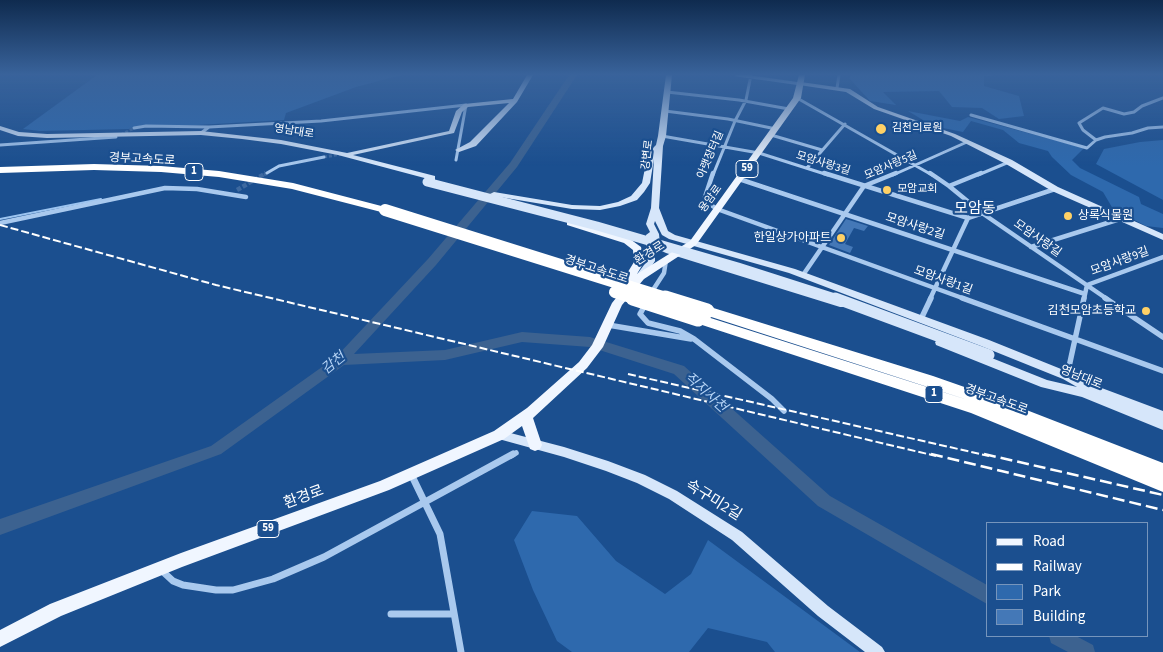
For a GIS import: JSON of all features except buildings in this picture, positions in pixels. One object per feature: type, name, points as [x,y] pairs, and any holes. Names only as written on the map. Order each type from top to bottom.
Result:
[{"type":"highway","name":"경부고속도로","points":[[0,170],[103,167],[161,169],[219,174],[293,186],[703,315],[988,401],[1163,470]]},
{"type":"highway","name":"경부고속도로","points":[[0,176],[94,173],[206,179],[284,191],[382,213]]},
{"type":"highway","name":"경부고속도로","points":[[703,315],[976,409],[1163,484]]},
{"type":"main road","points":[[350,153],[452,132],[459,111],[466,105]]},
{"type":"main road","points":[[460,150],[473,144],[511,105]]},
{"type":"main road","name":"강변로","points":[[640,277],[651,261],[650,224],[655,208],[659,146],[666,105]]},
{"type":"main road","name":"용암로","points":[[678,254],[693,243],[792,105]]},
{"type":"main road","points":[[873,105],[967,142],[1009,162],[1055,189],[1163,237]]},
{"type":"main road","name":"영남대로","points":[[0,128],[18,134],[47,136],[114,133],[201,133],[281,142],[331,151],[430,180]]},
{"type":"main road","name":"영남대로","points":[[0,132],[19,137],[44,139],[150,136],[240,140],[338,156],[430,180]]},
{"type":"main road","points":[[492,196],[572,207],[600,208],[627,202],[646,183],[652,153],[659,146]]},
{"type":"main road","points":[[430,180],[492,196],[627,241],[638,249],[639,262],[619,294],[617,302]]},
{"type":"main road","name":"영남대로","points":[[492,196],[688,252],[857,305],[1084,390],[1163,425]]},
{"type":"main road","name":"강변로","points":[[655,208],[661,226],[672,237],[804,275],[1068,376],[1084,390]]},
{"type":"main road","points":[[650,224],[655,234],[656,244],[678,254],[844,306],[1045,384],[1084,390]]},
{"type":"main road","name":"환경로","points":[[606,326],[617,302],[640,277],[666,259],[678,254]]},
{"type":"main road","name":"59","points":[[529,414],[583,366],[597,347],[606,326]]},
{"type":"main road","name":"영남대로","points":[[1084,390],[1163,416]]},
{"type":"main road","points":[[529,414],[535,444]]},
{"type":"main road","name":"환경로","points":[[0,639],[56,610],[159,569],[337,504],[411,474],[499,435],[529,414]]},
{"type":"main road","name":"속구미2길","points":[[499,435],[599,463],[642,479],[708,516],[756,551],[823,610],[877,652]]},
{"type":"street","points":[[134,128],[146,126],[167,128],[209,127],[321,121],[462,105]]},
{"type":"street","points":[[456,160],[460,150],[460,133],[466,105]]},
{"type":"street","name":"아랫장터길","points":[[717,209],[708,203],[704,197],[724,146],[744,105]]},
{"type":"street","points":[[770,105],[790,109]]},
{"type":"street","name":"모암사랑길","points":[[811,105],[917,165],[949,186],[982,213],[1163,337]]},
{"type":"street","points":[[1096,140],[1083,130],[1079,123],[1103,108],[1124,114],[1134,112],[1144,105]]},
{"type":"street","points":[[665,111],[735,121],[774,132],[822,150]]},
{"type":"street","points":[[971,115],[1087,148],[1096,140],[1148,128],[1163,127]]},
{"type":"street","points":[[807,168],[845,124]]},
{"type":"street","points":[[201,133],[209,127]]},
{"type":"street","name":"모암사랑3길","points":[[662,136],[759,153],[968,218]]},
{"type":"street","points":[[0,146],[116,137]]},
{"type":"street","name":"모암사랑5길","points":[[804,275],[864,186],[917,165],[967,142]]},
{"type":"street","points":[[267,173],[279,166],[324,157]]},
{"type":"street","points":[[949,186],[1009,162]]},
{"type":"street","name":"모암사랑2길","points":[[739,179],[1085,294]]},
{"type":"street","points":[[0,223],[165,188],[197,189],[246,197]]},
{"type":"street","points":[[921,319],[968,218],[1055,189]]},
{"type":"street","points":[[232,194],[237,190]]},
{"type":"street","name":"모암사랑1길","points":[[717,209],[1163,371]]},
{"type":"street","points":[[1031,247],[1120,219]]},
{"type":"street","name":"모암사랑9길","points":[[1068,376],[1087,285],[1163,257]]},
{"type":"street","points":[[666,259],[664,273],[640,314],[648,323],[680,331],[694,339],[772,399],[784,411]]},
{"type":"street","points":[[606,326],[694,339]]},
{"type":"street","points":[[159,569],[173,581],[199,588],[233,590],[251,587],[311,564],[516,453]]},
{"type":"street","points":[[411,474],[444,545],[461,652]]},
{"type":"street","points":[[390,614],[454,614]]},
{"type":"green space","points":[[55,105],[306,105],[286,113],[284,120],[197,125],[143,125],[129,129],[40,131],[23,129]]},
{"type":"green space","points":[[951,105],[1021,105],[1024,116],[999,119],[982,108]]},
{"type":"green space","points":[[908,111],[960,121],[968,117],[1084,148],[1072,160],[1080,168],[1139,197],[1141,204],[1163,214],[1163,228],[1146,226],[1113,209],[1103,192],[1071,175],[1048,151],[1019,143],[1003,130],[971,121],[963,132],[933,126]]},
{"type":"green space","points":[[1163,140],[1163,200],[1096,164],[1104,149]]},
{"type":"green space","points":[[532,511],[577,516],[616,561],[665,594],[691,574],[708,540],[860,652],[775,652],[767,642],[708,628],[689,652],[572,652],[557,641],[533,590],[514,540]]},
{"type":"waterway","name":"감천","points":[[341,360],[432,262],[514,165],[553,105]]},
{"type":"waterway","points":[[0,219],[101,199]]},
{"type":"waterway","name":"직지사천","points":[[341,360],[445,355],[522,337],[590,342],[679,370],[824,501],[986,594]]},
{"type":"waterway","name":"감천","points":[[0,527],[216,450],[341,360]]},
{"type":"waterway","name":"직지사천","points":[[1060,637],[1086,652]]},
{"type":"tunnel","points":[[121,135],[134,128]]},
{"type":"tunnel","points":[[324,157],[342,154]]},
{"type":"tunnel","points":[[237,190],[266,173]]},
{"type":"railway","points":[[0,225],[216,285],[936,456]]},
{"type":"railway","points":[[628,374],[989,456]]},
{"type":"railway","points":[[931,454],[1163,510]]},
{"type":"railway","points":[[984,454],[1163,495]]},
{"type":"place","name":"김천의료원","points":[[881,129]]},
{"type":"place","name":"모암교회","points":[[887,190]]},
{"type":"place","name":"상록식물원","points":[[1068,216]]},
{"type":"place","name":"한일상가아파트","points":[[841,238]]},
{"type":"place","name":"김천모암초등학교","points":[[1146,311]]},
{"type":"district","name":"모암동","points":[[975,210]]}]
